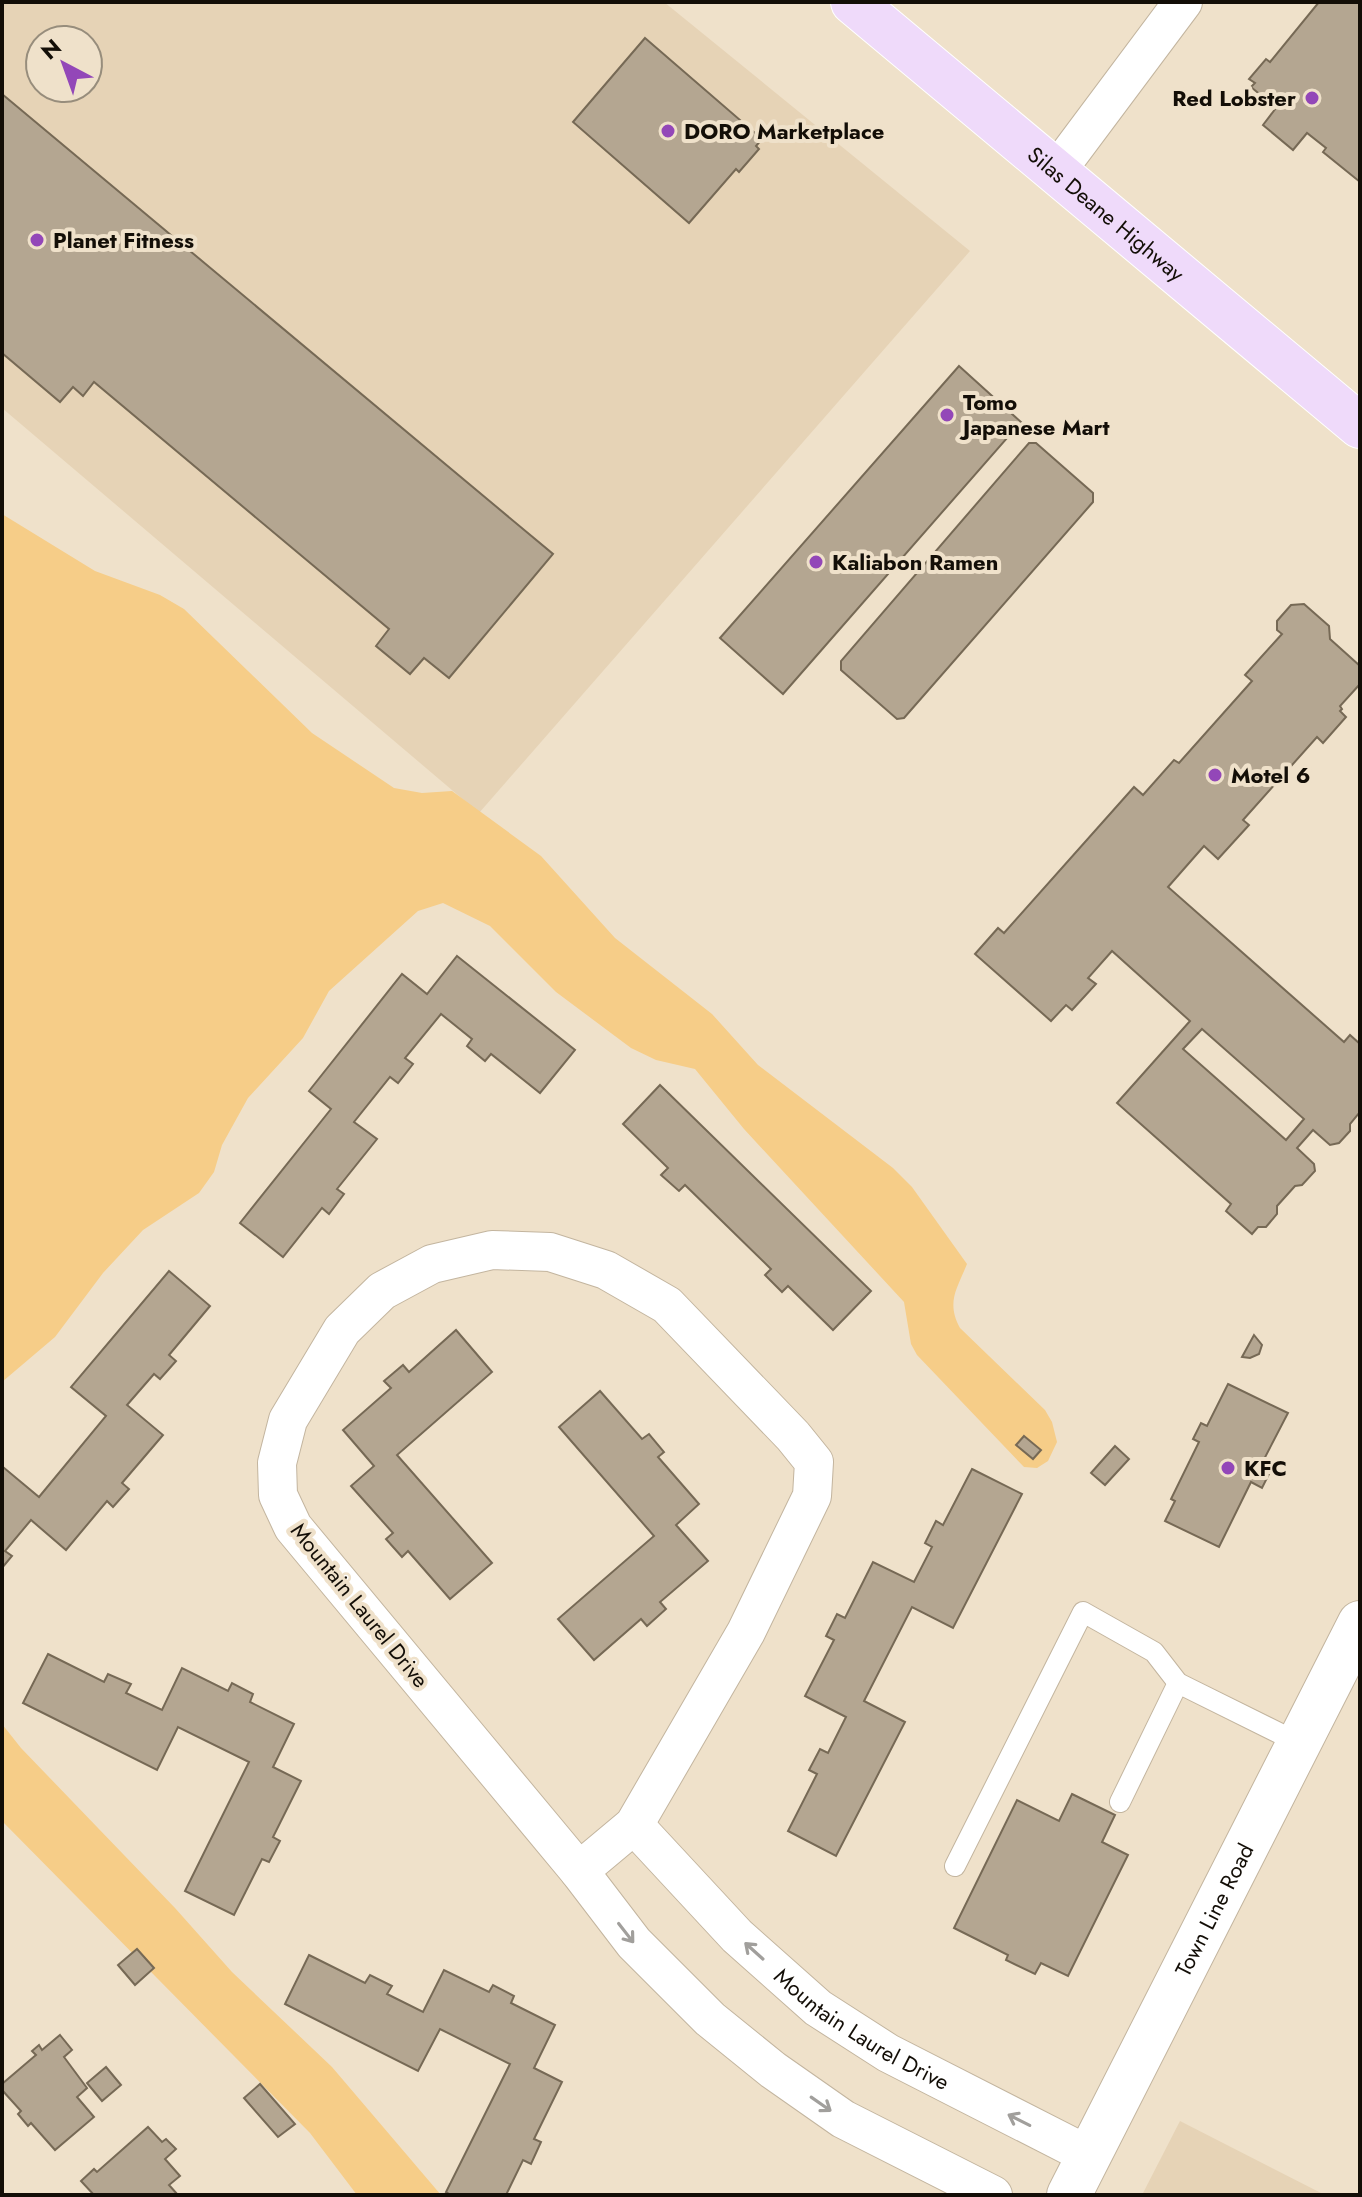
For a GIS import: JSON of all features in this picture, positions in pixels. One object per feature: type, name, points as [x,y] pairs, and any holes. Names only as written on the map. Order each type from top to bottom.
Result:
[{"type":"main road","name":"Silas Deane Highway","points":[[853,2],[1360,426]]},
{"type":"street","points":[[1056,172],[1183,2]]},
{"type":"street","name":"Mountain Laurel Drive","points":[[579,1871],[634,1825],[746,1632],[812,1496],[814,1462],[793,1436],[667,1305],[606,1270],[550,1252],[492,1250],[432,1264],[382,1291],[342,1330],[288,1420],[277,1463],[278,1495],[293,1527],[579,1871],[634,1943],[710,2019],[773,2070],[843,2119],[993,2195]]},
{"type":"street","name":"Town Line Road","points":[[1069,2195],[1360,1623]]},
{"type":"street","name":"Mountain Laurel Drive","points":[[634,1825],[737,1936],[818,2008],[888,2053],[1088,2155]]},
{"type":"lane","points":[[955,1866],[1083,1612],[1154,1652],[1178,1683],[1297,1742]]},
{"type":"lane","points":[[1120,1802],[1178,1683]]},
{"type":"shaded area","points":[[2,2],[664,2],[970,251],[479,813],[2,408]]},
{"type":"shaded area","points":[[2,514],[95,571],[160,595],[184,609],[312,733],[394,788],[422,793],[452,791],[541,856],[615,938],[712,1014],[758,1065],[893,1168],[912,1187],[967,1264],[953,1303],[960,1328],[1045,1410],[1052,1422],[1057,1442],[1048,1461],[1037,1468],[1024,1467],[917,1355],[911,1344],[904,1302],[744,1129],[695,1069],[656,1060],[631,1048],[556,992],[490,926],[443,903],[418,911],[329,991],[303,1038],[248,1098],[222,1145],[214,1172],[199,1193],[143,1230],[103,1273],[55,1337],[2,1382]]},
{"type":"shaded area","points":[[2,1724],[232,1972],[332,2067],[441,2195],[357,2195],[310,2133],[2,1821]]},
{"type":"shaded area","points":[[1180,2121],[1325,2195],[1142,2195]]},
{"type":"building","name":"Red Lobster","points":[[1319,2],[1360,2],[1360,182],[1323,152],[1326,148],[1307,133],[1293,150],[1263,125],[1276,108],[1251,87],[1255,83],[1249,79],[1266,59],[1270,62]]},
{"type":"building","points":[[645,38],[762,139],[756,146],[759,149],[739,172],[736,169],[689,223],[573,122]]},
{"type":"building","points":[[2,94],[553,554],[449,678],[424,658],[410,674],[376,646],[389,629],[94,382],[83,396],[73,387],[60,402],[2,353]]},
{"type":"building","points":[[959,366],[1021,422],[783,694],[720,638]]},
{"type":"building","points":[[1029,443],[1036,443],[1093,493],[1093,502],[904,718],[897,719],[841,670],[841,661]]},
{"type":"building","points":[[1304,604],[1329,626],[1330,639],[1360,666],[1360,684],[1340,706],[1346,717],[1323,743],[1317,737],[1243,820],[1249,825],[1218,859],[1204,846],[1168,887],[1344,1042],[1350,1035],[1360,1044],[1360,1112],[1350,1124],[1350,1131],[1339,1143],[1330,1145],[1313,1130],[1297,1148],[1314,1164],[1315,1171],[1302,1185],[1295,1186],[1277,1206],[1277,1214],[1266,1227],[1258,1227],[1252,1234],[1226,1211],[1231,1204],[1117,1103],[1190,1021],[1112,951],[1088,978],[1096,984],[1072,1010],[1066,1005],[1051,1021],[975,954],[998,928],[1004,933],[1134,787],[1143,795],[1174,760],[1179,763],[1252,681],[1245,675],[1282,634],[1277,630],[1277,621],[1291,605]],"holes":[[[1202,1029],[1304,1119],[1286,1140],[1183,1049]]]},
{"type":"building","points":[[457,956],[575,1050],[540,1093],[491,1054],[485,1061],[467,1046],[472,1039],[441,1014],[405,1058],[413,1064],[398,1083],[390,1077],[354,1122],[377,1139],[337,1189],[344,1194],[329,1214],[322,1208],[283,1257],[240,1223],[331,1109],[309,1091],[402,974],[427,994]]},
{"type":"building","points":[[660,1085],[871,1291],[833,1330],[788,1286],[782,1292],[765,1275],[771,1269],[685,1185],[679,1191],[661,1175],[668,1168],[623,1124]]},
{"type":"building","points":[[169,1271],[210,1306],[169,1355],[176,1361],[160,1379],[154,1374],[127,1405],[163,1435],[122,1483],[129,1489],[113,1507],[107,1501],[66,1550],[31,1520],[5,1551],[12,1556],[2,1568],[3,1467],[39,1497],[106,1416],[71,1387]]},
{"type":"building","points":[[456,1330],[492,1372],[397,1455],[492,1563],[450,1599],[408,1551],[402,1557],[386,1539],[393,1533],[351,1486],[374,1466],[343,1430],[391,1388],[384,1381],[403,1365],[409,1372]]},
{"type":"building","points":[[1254,1335],[1262,1345],[1259,1354],[1242,1357]]},
{"type":"building","points":[[1228,1384],[1288,1413],[1261,1465],[1271,1470],[1262,1488],[1251,1482],[1219,1547],[1165,1521],[1175,1501],[1171,1499],[1199,1442],[1193,1439],[1201,1423],[1207,1426]]},
{"type":"building","points":[[600,1391],[642,1439],[649,1434],[664,1452],[658,1457],[699,1504],[676,1525],[708,1561],[660,1602],[666,1609],[647,1626],[641,1619],[594,1660],[558,1619],[654,1536],[559,1427]]},
{"type":"building","points":[[1024,1436],[1041,1450],[1033,1459],[1016,1445]]},
{"type":"building","points":[[1115,1446],[1129,1459],[1105,1485],[1091,1473]]},
{"type":"building","points":[[972,1469],[1022,1494],[953,1628],[912,1607],[864,1701],[905,1722],[836,1856],[788,1831],[817,1774],[809,1770],[820,1749],[828,1753],[846,1717],[805,1696],[834,1640],[826,1636],[837,1614],[845,1618],[873,1562],[914,1582],[932,1547],[925,1543],[936,1521],[943,1525]]},
{"type":"building","points":[[48,1654],[104,1682],[108,1674],[131,1684],[126,1693],[162,1710],[182,1668],[228,1691],[232,1683],[253,1694],[250,1702],[294,1724],[273,1767],[301,1781],[273,1837],[280,1841],[269,1862],[262,1859],[234,1915],[185,1891],[249,1762],[178,1727],[157,1770],[23,1703]]},
{"type":"building","points":[[1072,1794],[1115,1815],[1102,1842],[1128,1855],[1068,1976],[1041,1963],[1035,1974],[1006,1960],[1008,1955],[954,1928],[1017,1800],[1059,1821]]},
{"type":"building","points":[[137,1949],[154,1968],[135,1985],[118,1965]]},
{"type":"building","points":[[309,1955],[365,1983],[370,1975],[392,1986],[387,1994],[423,2012],[444,1970],[489,1992],[493,1985],[514,1996],[511,2003],[555,2025],[534,2068],[562,2082],[534,2139],[541,2142],[531,2164],[523,2160],[506,2195],[451,2195],[446,2192],[510,2064],[440,2029],[418,2071],[285,2004]]},
{"type":"building","points":[[60,2035],[72,2050],[64,2057],[87,2088],[77,2097],[94,2117],[55,2150],[31,2123],[28,2126],[18,2114],[21,2111],[2,2090],[2,2084],[36,2055],[32,2051],[39,2045],[42,2050]]},
{"type":"building","points":[[106,2067],[121,2085],[102,2101],[87,2083]]},
{"type":"building","points":[[260,2084],[295,2124],[278,2137],[244,2098]]},
{"type":"building","points":[[148,2127],[162,2142],[166,2139],[176,2149],[165,2159],[180,2176],[169,2185],[178,2195],[94,2195],[81,2181],[94,2169],[97,2172]]},
{"type":"place","name":"Red Lobster","points":[[1312,98]]},
{"type":"place","name":"DORO Marketplace","points":[[668,131]]},
{"type":"place","name":"Planet Fitness","points":[[37,240]]},
{"type":"place","name":"Tomo Japanese Mart","points":[[947,415]]},
{"type":"place","name":"Kaliabon Ramen","points":[[816,562]]},
{"type":"place","name":"Motel 6","points":[[1215,775]]},
{"type":"place","name":"KFC","points":[[1228,1468]]}]
